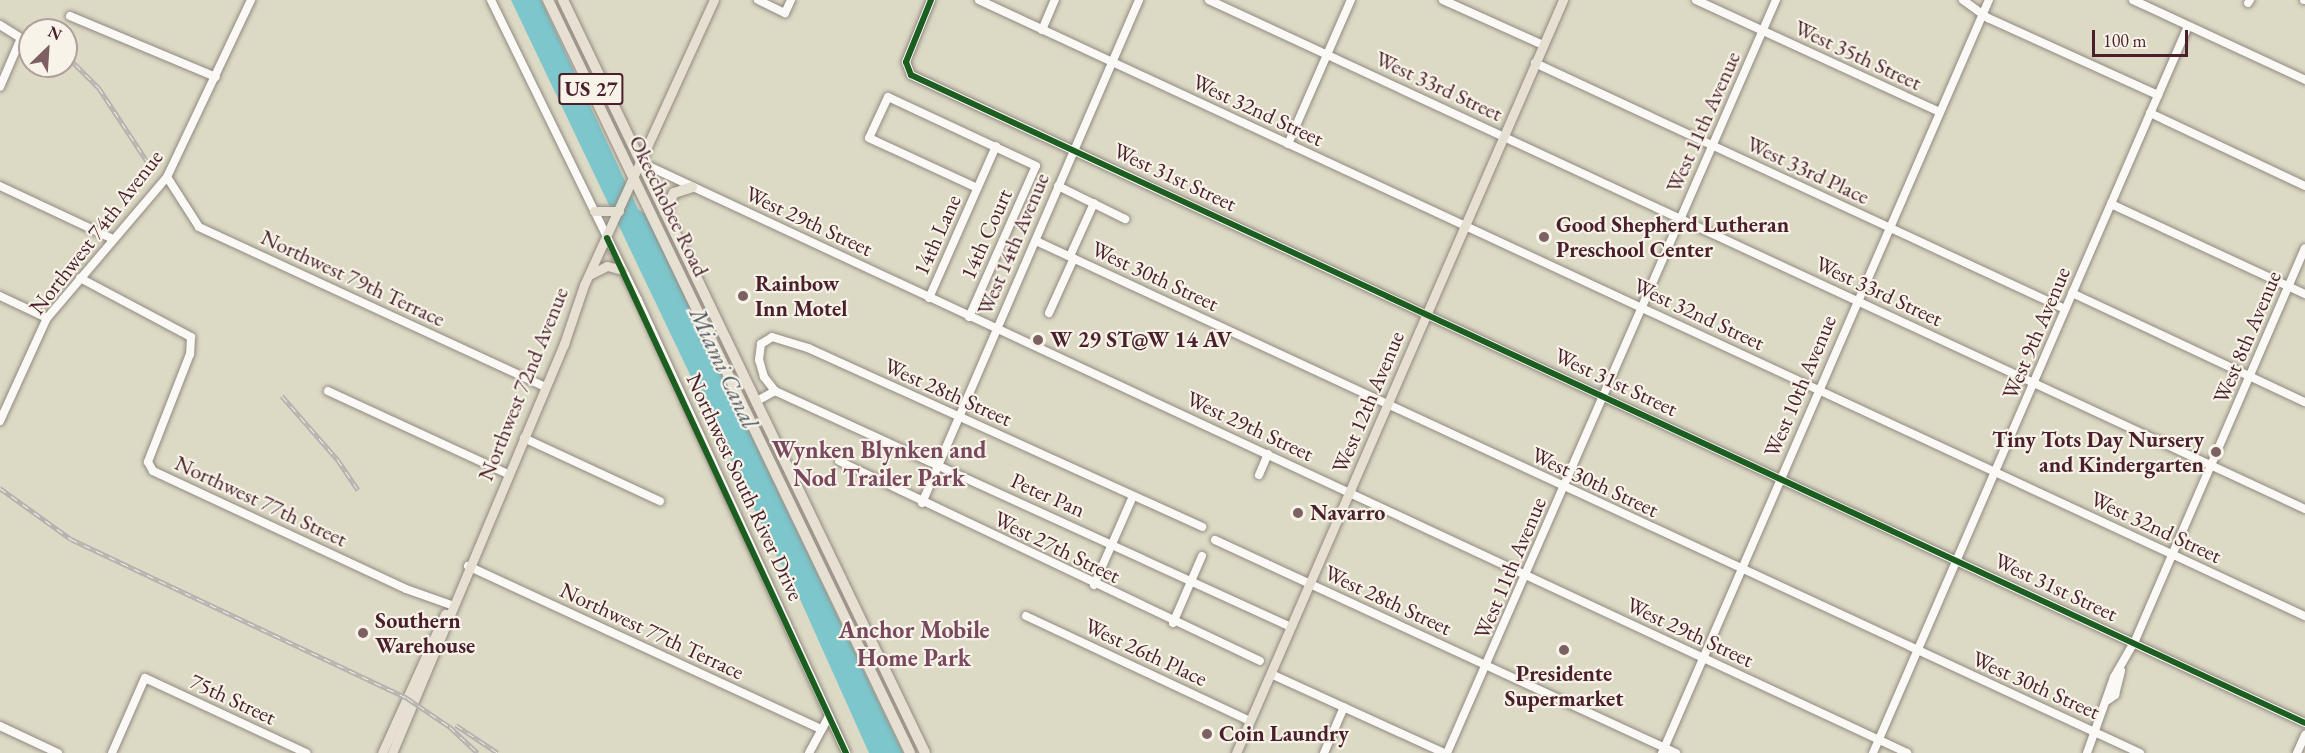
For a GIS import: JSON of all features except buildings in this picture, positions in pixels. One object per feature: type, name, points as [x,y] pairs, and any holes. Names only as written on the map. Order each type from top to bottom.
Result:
[{"type":"highway","name":"Okeechobee Road","points":[[548,0],[632,183],[910,753]]},
{"type":"highway","name":"Okeechobee Road","points":[[563,0],[925,753]]},
{"type":"highway","points":[[665,212],[674,193],[692,187]]},
{"type":"main road","name":"Northwest 72nd Avenue","points":[[392,753],[441,642],[451,605],[546,387],[589,275],[642,163],[714,0]]},
{"type":"main road","name":"West 12th Avenue","points":[[1236,753],[1563,0]]},
{"type":"main road","points":[[599,212],[619,211]]},
{"type":"main road","points":[[589,275],[607,266],[623,270]]},
{"type":"main road","name":"Northwest 72nd Avenue","points":[[382,753],[434,632],[451,605]]},
{"type":"street","name":"Northwest 74th Avenue","points":[[0,421],[47,318],[167,177],[251,0]]},
{"type":"street","name":"Northwest South River Drive","points":[[491,0],[599,212],[607,238],[846,753]]},
{"type":"street","points":[[758,0],[785,13],[791,0]]},
{"type":"street","name":"West 31st Street","points":[[931,0],[906,62],[911,75],[2305,723]]},
{"type":"street","name":"West 32nd Street","points":[[979,0],[2305,616]]},
{"type":"street","points":[[1041,30],[1055,0]]},
{"type":"street","name":"West 14th Avenue","points":[[922,503],[961,419],[996,329],[1139,0]]},
{"type":"street","name":"West 33rd Street","points":[[1209,0],[1504,135],[2305,509]]},
{"type":"street","points":[[1288,144],[1351,0]]},
{"type":"street","points":[[1443,0],[1543,45]]},
{"type":"street","name":"West 35th Street","points":[[1696,0],[1939,112]]},
{"type":"street","name":"West 11th Avenue","points":[[1446,753],[1528,576],[1601,395],[1642,308],[1776,0]]},
{"type":"street","points":[[1963,0],[1983,13],[2158,95]]},
{"type":"street","name":"West 10th Avenue","points":[[1663,750],[1780,480],[1817,388],[1989,0]]},
{"type":"street","points":[[2133,0],[2305,80]]},
{"type":"street","points":[[70,16],[216,77]]},
{"type":"street","points":[[0,26],[20,35],[0,87]]},
{"type":"street","name":"West 9th Avenue","points":[[1873,753],[2188,26]]},
{"type":"street","name":"West 33rd Place","points":[[1535,63],[2066,309]]},
{"type":"street","points":[[978,188],[869,138],[888,97],[996,146]]},
{"type":"street","points":[[2150,113],[2305,186]]},
{"type":"street","name":"14th Court","points":[[969,317],[1036,165],[996,146]]},
{"type":"street","name":"14th Lane","points":[[929,298],[996,146]]},
{"type":"street","name":"West 29th Street","points":[[642,163],[1907,753]]},
{"type":"street","name":"Northwest 79th Terrace","points":[[167,177],[199,227],[546,387]]},
{"type":"street","points":[[0,186],[113,239]]},
{"type":"street","points":[[1058,186],[1125,219]]},
{"type":"street","points":[[1049,313],[1094,203]]},
{"type":"street","points":[[2111,204],[2305,294]]},
{"type":"street","name":"West 30th Street","points":[[1036,241],[1564,488],[2140,753]]},
{"type":"street","name":"West 8th Avenue","points":[[2087,753],[2108,700],[2115,695],[2121,671],[2305,248]]},
{"type":"street","name":"Northwest 77th Street","points":[[80,278],[191,337],[190,354],[148,462],[153,471],[406,589],[451,605]]},
{"type":"street","points":[[2072,293],[2305,402]]},
{"type":"street","points":[[0,296],[47,318]]},
{"type":"street","name":"West 28th Street","points":[[775,391],[761,371],[759,352],[766,339],[779,339],[808,348],[1202,527]]},
{"type":"street","points":[[328,391],[508,474]]},
{"type":"street","points":[[757,401],[775,391]]},
{"type":"street","name":"Peter Pan","points":[[775,391],[1291,627]]},
{"type":"street","points":[[524,438],[660,501]]},
{"type":"street","points":[[1259,475],[1268,454]]},
{"type":"street","name":"West 27th Street","points":[[839,461],[1173,623],[1260,661]]},
{"type":"street","points":[[1094,585],[1133,496]]},
{"type":"street","name":"West 28th Street","points":[[1215,540],[1486,665],[1663,750],[1676,753]]},
{"type":"street","points":[[1173,623],[1202,556]]},
{"type":"street","name":"Northwest 77th Terrace","points":[[468,566],[819,729]]},
{"type":"street","name":"West 26th Place","points":[[1026,616],[1250,721]]},
{"type":"street","points":[[1271,674],[1446,753]]},
{"type":"street","name":"75th Street","points":[[112,753],[145,678],[306,753]]},
{"type":"street","points":[[1324,753],[1344,707]]},
{"type":"street","points":[[809,753],[819,729],[829,717]]},
{"type":"street","points":[[0,726],[57,753]]},
{"type":"street","points":[[2297,753],[2305,735]]},
{"type":"water","points":[[511,0],[541,0],[638,209],[645,214],[903,753],[869,753],[786,568],[780,563]]},
{"type":"railway","points":[[78,67],[99,88],[147,161]]},
{"type":"railway","points":[[282,396],[338,460],[358,490]]},
{"type":"railway","points":[[0,488],[71,539],[407,698],[450,727],[478,753]]},
{"type":"railway","points":[[456,725],[498,753]]},
{"type":"cycle path","points":[[931,0],[906,62],[911,75],[2305,723]]},
{"type":"cycle path","points":[[607,238],[846,753]]},
{"type":"place","name":"Good Shepherd Lutheran Preschool Center","points":[[1544,237]]},
{"type":"place","name":"Rainbow Inn Motel","points":[[743,296]]},
{"type":"place","name":"W 29 ST@W 14 AV","points":[[1038,340]]},
{"type":"place","name":"Tiny Tots Day Nursery and Kindergarten","points":[[2216,452]]},
{"type":"place","name":"Navarro","points":[[1298,513]]},
{"type":"place","name":"Southern Warehouse","points":[[363,633]]},
{"type":"place","name":"Presidente Supermarket","points":[[1564,650]]},
{"type":"place","name":"Coin Laundry","points":[[1207,734]]},
{"type":"district","name":"Wynken Blynken and Nod Trailer Park","points":[[879,464]]},
{"type":"district","name":"Anchor Mobile Home Park","points":[[914,644]]},
{"type":"water label","name":"Miami Canal","points":[[724,368]]}]
